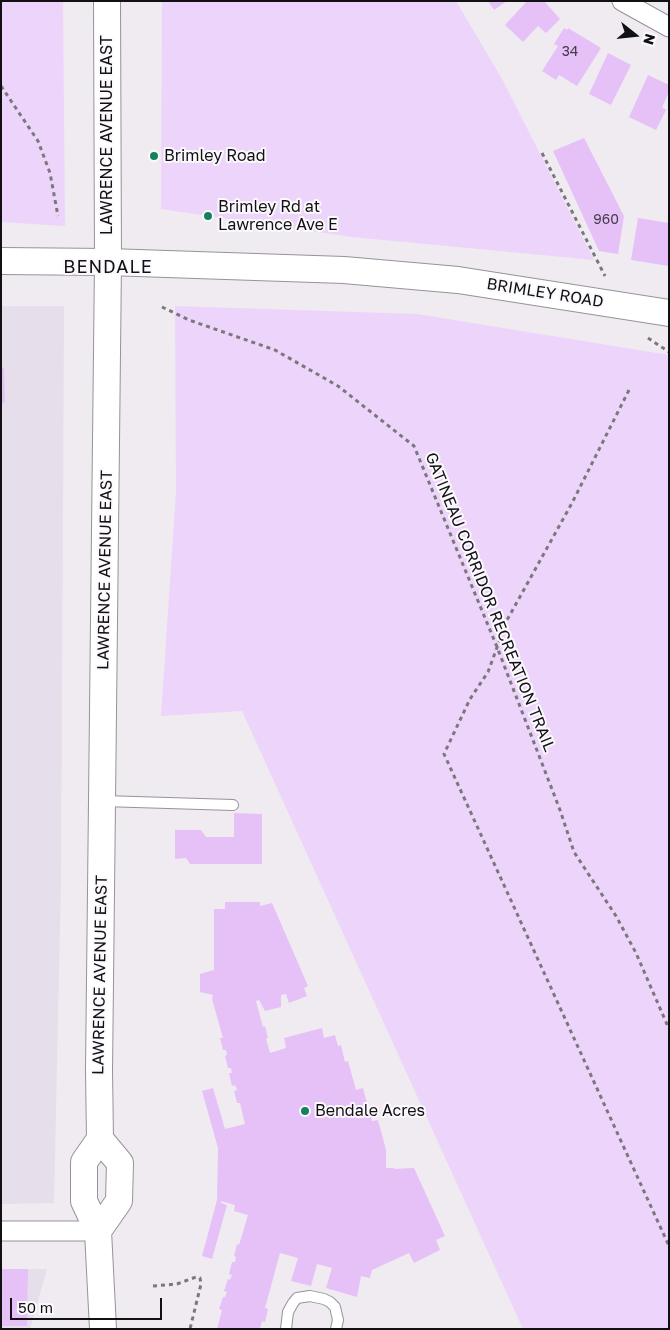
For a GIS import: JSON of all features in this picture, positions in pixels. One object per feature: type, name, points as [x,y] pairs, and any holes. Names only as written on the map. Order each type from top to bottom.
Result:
[{"type":"main road","name":"LAWRENCE AVENUE EAST","points":[[100,1140],[99,1071],[108,262],[107,1]]},
{"type":"main road","name":"BRIMLEY ROAD","points":[[1,261],[108,262],[344,270],[458,280],[669,314]]},
{"type":"main road","points":[[98,1231],[119,1201],[120,1163],[100,1140],[84,1162],[84,1200],[98,1231],[104,1329]]},
{"type":"street","points":[[622,1],[669,27]]},
{"type":"street","points":[[1,1231],[98,1231]]},
{"type":"lane","points":[[102,801],[233,805]]},
{"type":"lane","points":[[286,1329],[288,1312],[293,1303],[297,1298],[310,1296],[324,1299],[335,1308],[338,1320],[336,1329]]},
{"type":"path","points":[[1,86],[38,141],[50,172],[58,216]]},
{"type":"path","points":[[542,153],[605,276]]},
{"type":"path","name":"GATINEAU CORRIDOR RECREATION TRAIL","points":[[162,307],[189,320],[283,354],[338,386],[414,446],[497,647],[560,810],[574,852],[616,916],[636,953],[669,1029]]},
{"type":"path","points":[[648,338],[669,352]]},
{"type":"path","points":[[630,390],[572,503],[507,620],[488,672],[470,699],[444,754],[669,1246]]},
{"type":"path","points":[[153,1286],[177,1284],[200,1278],[201,1284],[190,1329]]},
{"type":"shaded area","points":[[1,1],[63,1],[65,226],[1,222]]},
{"type":"shaded area","points":[[162,1],[456,1],[502,79],[594,260],[352,237],[161,209]]},
{"type":"shaded area","points":[[1,306],[64,306],[61,878],[54,1203],[1,1204]]},
{"type":"shaded area","points":[[175,306],[417,314],[669,355],[669,1329],[523,1329],[242,711],[161,716],[176,492]]},
{"type":"shaded area","points":[[1,1269],[47,1269],[30,1329],[1,1329]]},
{"type":"building","points":[[488,1],[507,1],[494,10]]},
{"type":"building","points":[[527,1],[544,1],[560,19],[546,33],[538,26],[523,42],[505,25]]},
{"type":"building","points":[[564,28],[567,30],[568,28],[601,48],[577,86],[559,75],[556,80],[542,71],[558,46],[554,44]]},
{"type":"building","points":[[608,53],[631,65],[611,105],[589,94]]},
{"type":"building","points":[[648,75],[669,85],[669,92],[662,107],[666,110],[656,130],[629,117]]},
{"type":"building","points":[[584,138],[624,216],[618,254],[599,251],[553,151]]},
{"type":"building","points":[[638,218],[669,223],[669,266],[631,260]]},
{"type":"building","points":[[1,366],[4,369],[5,402],[1,405]]},
{"type":"building","points":[[234,813],[262,814],[262,864],[190,864],[186,858],[175,859],[175,830],[201,830],[206,837],[234,837]]},
{"type":"building","name":"Bendale Acres","points":[[225,902],[260,902],[260,906],[272,903],[308,986],[304,988],[307,996],[289,1003],[286,994],[281,995],[281,1007],[265,1011],[259,1000],[256,1001],[263,1027],[265,1026],[270,1053],[286,1048],[284,1038],[322,1028],[324,1038],[335,1035],[338,1046],[341,1045],[345,1062],[348,1061],[356,1090],[363,1088],[372,1121],[378,1120],[386,1150],[386,1168],[414,1168],[445,1236],[436,1240],[440,1250],[414,1263],[409,1253],[372,1270],[370,1278],[361,1276],[357,1297],[326,1288],[332,1268],[317,1264],[311,1286],[291,1281],[298,1258],[280,1253],[265,1308],[268,1309],[265,1322],[262,1321],[260,1329],[217,1329],[222,1310],[219,1309],[227,1292],[224,1291],[228,1279],[230,1280],[232,1275],[229,1274],[232,1262],[235,1262],[236,1257],[234,1256],[237,1244],[239,1245],[248,1215],[234,1211],[235,1205],[221,1201],[221,1203],[227,1205],[212,1259],[202,1256],[217,1200],[218,1148],[202,1091],[213,1088],[225,1129],[245,1124],[240,1103],[237,1103],[234,1091],[237,1090],[235,1085],[232,1086],[229,1073],[232,1073],[231,1068],[228,1068],[225,1056],[227,1055],[226,1050],[223,1050],[220,1038],[223,1038],[212,999],[213,995],[200,992],[200,974],[214,970],[214,909],[225,909]]},
{"type":"building","points":[[1,1269],[28,1269],[27,1326],[1,1326]]},
{"type":"place","name":"Brimley Road","points":[[154,156]]},
{"type":"place","name":"Brimley Rd at Lawrence Ave E","points":[[208,216]]},
{"type":"place","name":"Bendale Acres","points":[[305,1111]]},
{"type":"district","name":"BENDALE","points":[[108,267]]}]
